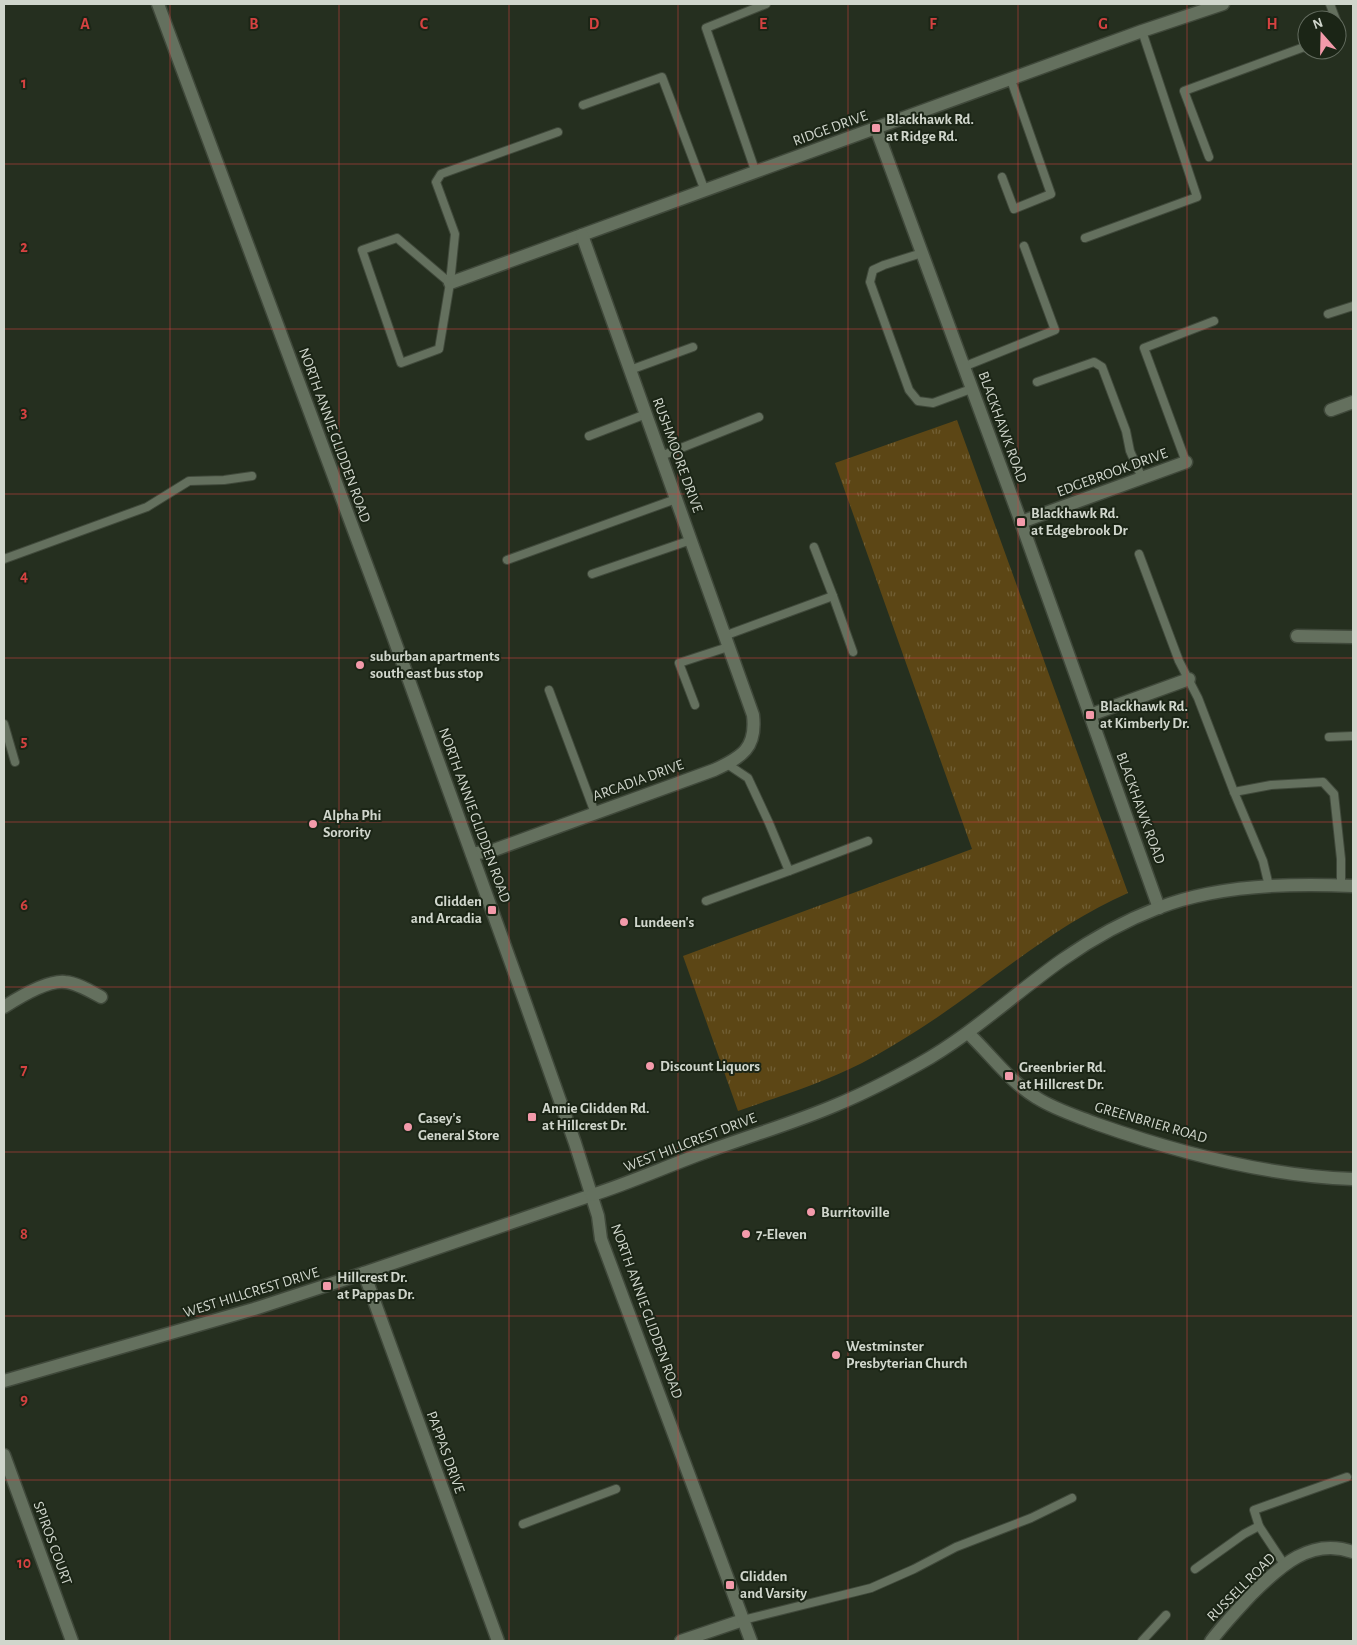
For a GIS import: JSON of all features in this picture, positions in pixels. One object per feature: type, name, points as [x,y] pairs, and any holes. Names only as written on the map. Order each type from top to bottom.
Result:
[{"type":"street","name":"NORTH ANNIE GLIDDEN ROAD","points":[[158,4],[472,854],[575,1142],[598,1216],[601,1239],[751,1641]]},
{"type":"street","name":"RIDGE DRIVE","points":[[450,283],[1142,31],[1222,4]]},
{"type":"street","name":"BLACKHAWK ROAD","points":[[876,128],[1021,522],[1159,908]]},
{"type":"street","name":"RUSHMOORE DRIVE","points":[[582,236],[742,686]]},
{"type":"street","points":[[1331,410],[1353,402]]},
{"type":"street","name":"EDGEBROOK DRIVE","points":[[1021,522],[1186,462]]},
{"type":"street","points":[[1297,636],[1353,637]]},
{"type":"street","points":[[1090,715],[1189,679]]},
{"type":"street","name":"ARCADIA DRIVE","points":[[472,854],[494,850],[727,764],[737,758],[750,747],[754,738],[755,728],[753,716],[742,686]]},
{"type":"street","name":"WEST HILLCREST DRIVE","points":[[4,1381],[254,1309],[364,1273],[618,1187],[700,1154],[835,1106],[920,1063],[968,1033],[1061,960],[1096,937],[1159,908],[1210,894],[1269,886],[1347,886]]},
{"type":"street","points":[[4,1007],[42,988],[64,982],[78,985],[101,996]]},
{"type":"street","name":"GREENBRIER ROAD","points":[[968,1033],[1024,1089],[1038,1099],[1078,1118],[1150,1142],[1256,1168],[1296,1175],[1353,1179]]},
{"type":"street","name":"PAPPAS DRIVE","points":[[364,1273],[498,1641]]},
{"type":"street","name":"SPIROS COURT","points":[[4,1455],[72,1641]]},
{"type":"street","name":"RUSSELL ROAD","points":[[1211,1641],[1244,1603],[1284,1564],[1297,1556],[1317,1550],[1334,1548],[1353,1552]]},
{"type":"street","points":[[681,1641],[743,1620]]},
{"type":"lane","points":[[756,172],[706,28],[766,4]]},
{"type":"lane","points":[[1085,238],[1197,197],[1142,31]]},
{"type":"lane","points":[[1209,157],[1184,91],[1297,50]]},
{"type":"lane","points":[[583,105],[662,76],[705,191]]},
{"type":"lane","points":[[1002,177],[1014,209],[1051,194],[1011,80]]},
{"type":"lane","points":[[450,283],[397,238],[362,250],[401,363],[439,349],[450,283],[455,234],[436,182],[441,174],[558,132]]},
{"type":"lane","points":[[963,367],[1055,330],[1024,246]]},
{"type":"lane","points":[[922,253],[874,270],[870,282],[909,390],[918,401],[933,403],[971,389]]},
{"type":"lane","points":[[1328,314],[1353,306]]},
{"type":"lane","points":[[1186,462],[1144,348],[1214,321]]},
{"type":"lane","points":[[630,370],[692,347]]},
{"type":"lane","points":[[1037,382],[1094,362],[1102,367],[1126,431],[1130,451],[1142,478]]},
{"type":"lane","points":[[589,436],[646,414]]},
{"type":"lane","points":[[661,456],[759,417]]},
{"type":"lane","points":[[4,559],[147,507],[189,481],[224,480],[252,476]]},
{"type":"lane","points":[[507,560],[676,498]]},
{"type":"lane","points":[[592,574],[691,540]]},
{"type":"lane","points":[[814,547],[854,652]]},
{"type":"lane","points":[[1139,554],[1179,661],[1189,679],[1263,860],[1269,886]]},
{"type":"lane","points":[[695,705],[679,663],[833,596]]},
{"type":"lane","points":[[549,690],[595,813]]},
{"type":"lane","points":[[4,724],[15,762]]},
{"type":"lane","points":[[1329,737],[1353,736]]},
{"type":"lane","points":[[727,764],[748,778],[770,823],[788,871]]},
{"type":"lane","points":[[1234,792],[1271,786],[1323,782],[1334,794],[1341,859],[1347,886]]},
{"type":"lane","points":[[706,901],[868,841]]},
{"type":"lane","points":[[1284,1564],[1259,1526],[1254,1510],[1347,1476]]},
{"type":"lane","points":[[523,1524],[616,1489]]},
{"type":"lane","points":[[743,1620],[871,1588],[914,1569],[956,1547],[1031,1518],[1072,1498]]},
{"type":"lane","points":[[1195,1569],[1244,1534],[1259,1526]]},
{"type":"lane","points":[[1142,1641],[1166,1615]]},
{"type":"green space","points":[[957,420],[1128,893],[1072,922],[1020,957],[944,1013],[869,1059],[817,1083],[738,1111],[683,956],[972,849],[835,463]]},
{"type":"place","name":"Blackhawk Rd. at Ridge Rd.","points":[[876,128]]},
{"type":"place","name":"Blackhawk Rd. at Edgebrook Dr","points":[[1021,522]]},
{"type":"place","name":"suburban apartments south east bus stop","points":[[360,665]]},
{"type":"place","name":"Blackhawk Rd. at Kimberly Dr.","points":[[1090,715]]},
{"type":"place","name":"Alpha Phi Sorority","points":[[313,824]]},
{"type":"place","name":"Glidden and Arcadia","points":[[492,910]]},
{"type":"place","name":"Lundeen's","points":[[624,922]]},
{"type":"place","name":"Discount Liquors","points":[[650,1066]]},
{"type":"place","name":"Greenbrier Rd. at Hillcrest Dr.","points":[[1009,1076]]},
{"type":"place","name":"Annie Glidden Rd. at Hillcrest Dr.","points":[[532,1117]]},
{"type":"place","name":"Casey's General Store","points":[[408,1127]]},
{"type":"place","name":"Burritoville","points":[[811,1212]]},
{"type":"place","name":"7-Eleven","points":[[746,1234]]},
{"type":"place","name":"Hillcrest Dr. at Pappas Dr.","points":[[327,1286]]},
{"type":"place","name":"Westminster Presbyterian Church","points":[[836,1355]]},
{"type":"place","name":"Glidden and Varsity","points":[[730,1585]]}]
